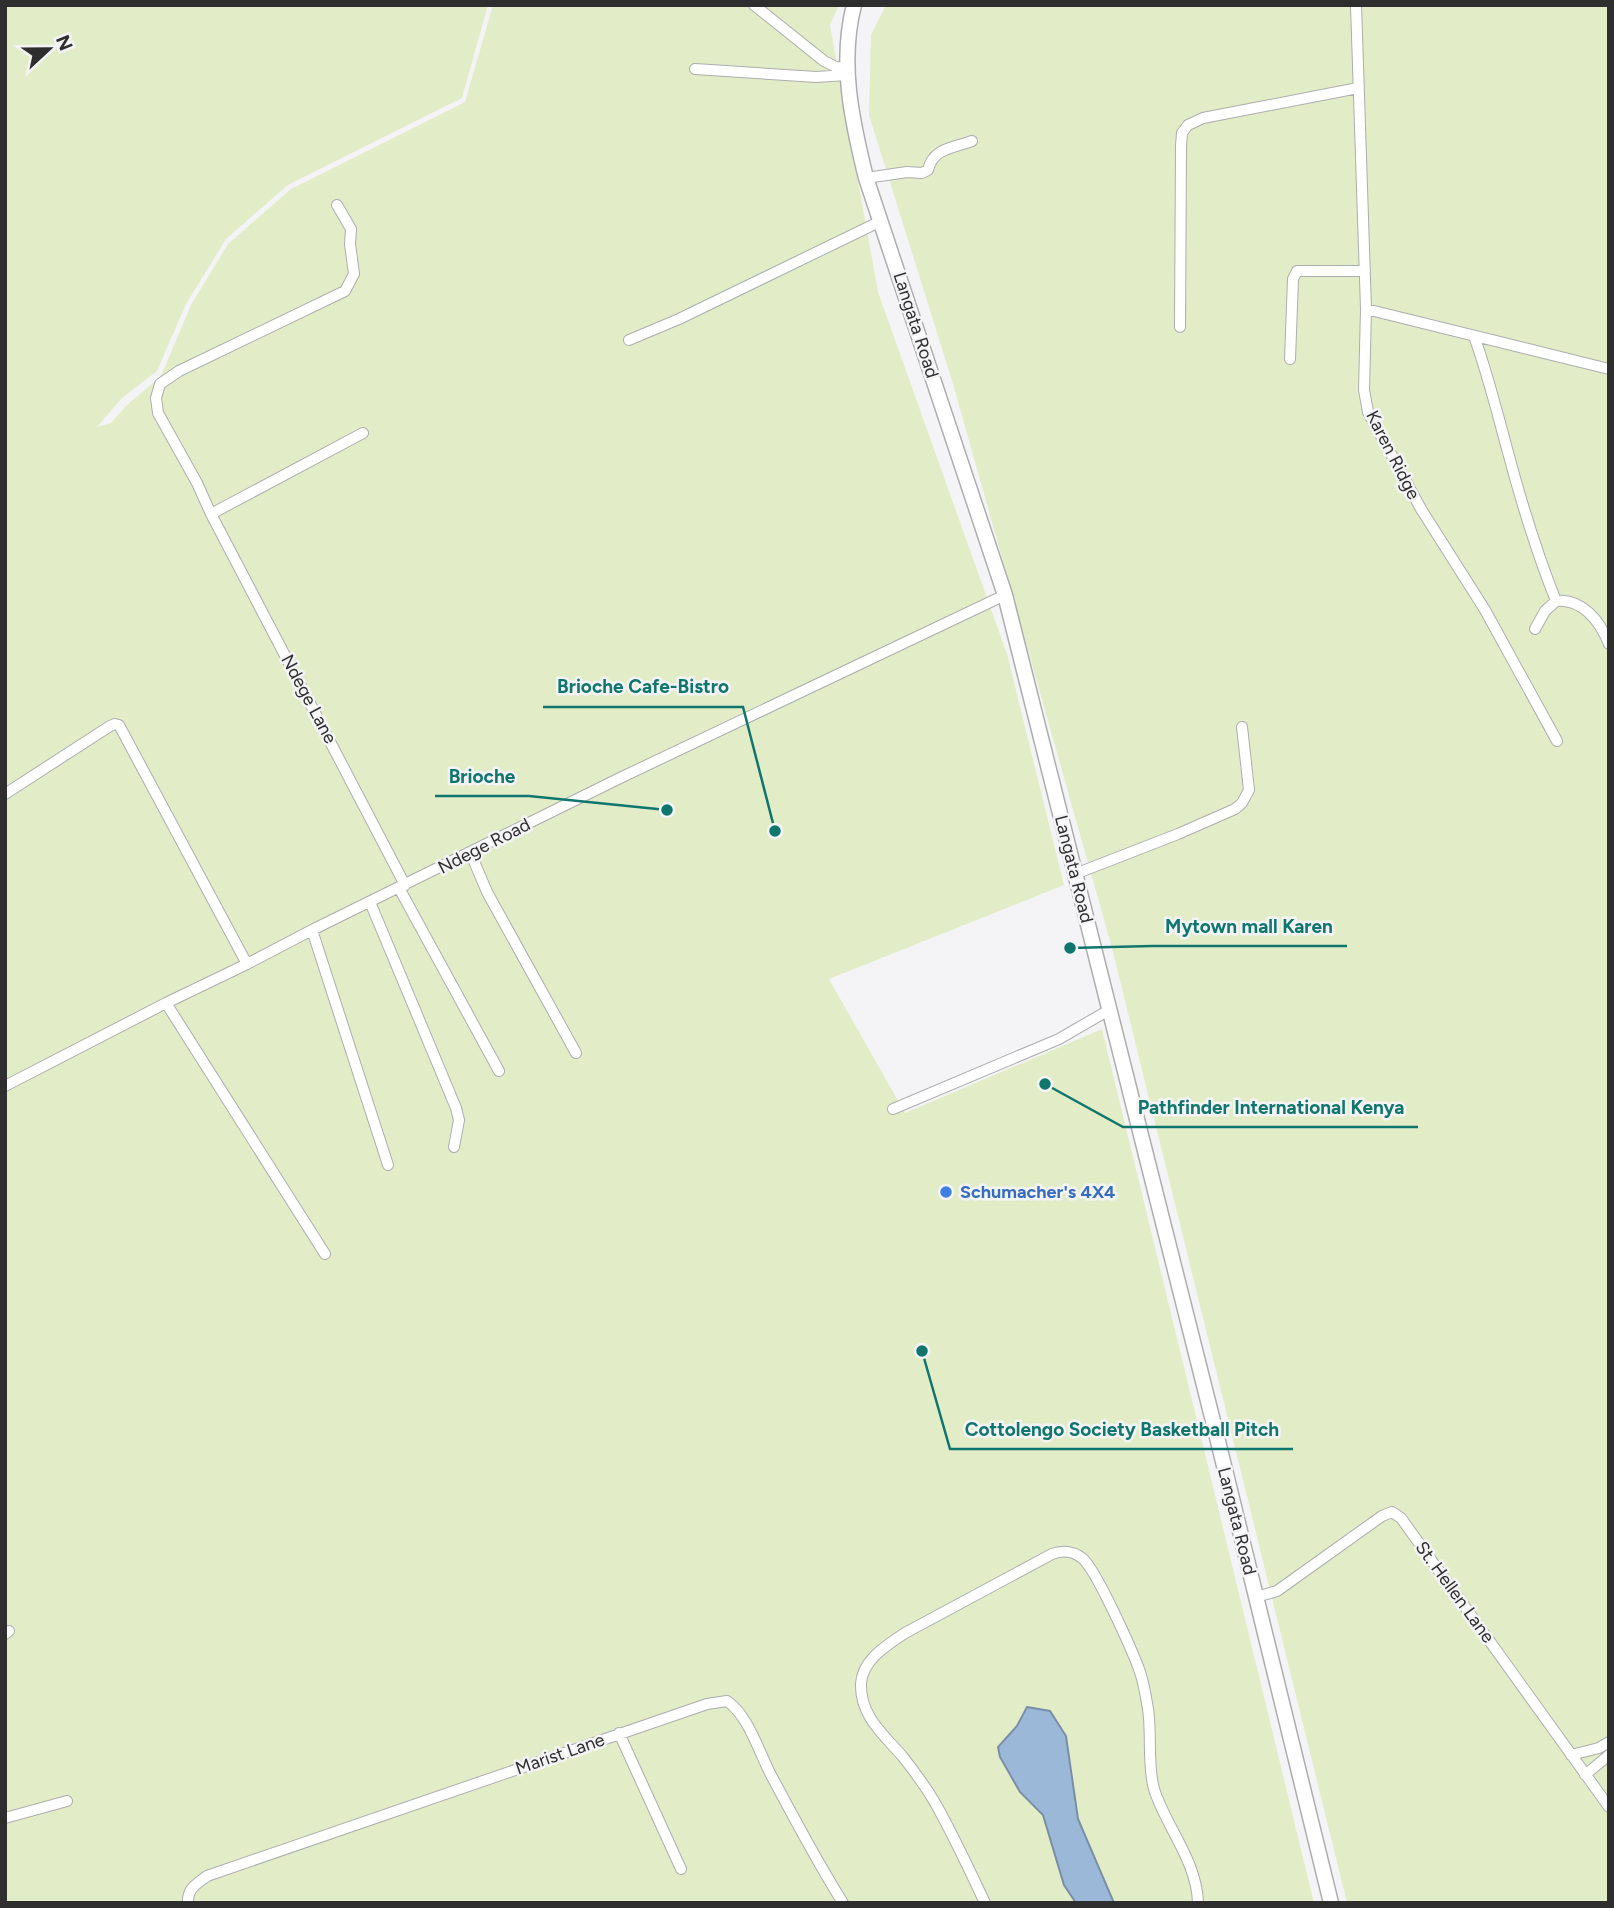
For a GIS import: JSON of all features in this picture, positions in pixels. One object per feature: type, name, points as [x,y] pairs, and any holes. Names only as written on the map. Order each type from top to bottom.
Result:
[{"type":"main road","name":"Langata Road","points":[[854,5],[847,46],[849,101],[866,178],[1005,595],[1331,1903]]},
{"type":"street","points":[[754,5],[824,61],[847,72]]},
{"type":"street","name":"Karen Ridge","points":[[1356,5],[1366,309],[1364,390],[1368,412],[1421,509],[1485,610],[1557,741]]},
{"type":"street","points":[[695,69],[824,77],[847,72]]},
{"type":"street","points":[[1180,327],[1182,133],[1188,125],[1203,118],[1359,88]]},
{"type":"street","points":[[866,178],[907,172],[922,173],[928,170],[930,160],[935,154],[972,141]]},
{"type":"street","name":"Ndege Lane","points":[[337,205],[351,229],[354,275],[345,290],[164,380],[157,390],[158,413],[197,483],[499,1071]]},
{"type":"street","points":[[629,340],[680,319],[881,221]]},
{"type":"street","points":[[1290,359],[1293,279],[1297,271],[1364,271]]},
{"type":"street","points":[[1366,309],[1609,369]]},
{"type":"street","points":[[1474,335],[1525,511],[1556,601]]},
{"type":"street","points":[[211,514],[363,433]]},
{"type":"street","name":"Ndege Road","points":[[5,1086],[166,1003],[620,778],[1005,595]]},
{"type":"street","points":[[1535,629],[1545,611],[1556,601],[1566,600],[1591,614],[1600,624],[1609,644]]},
{"type":"street","points":[[5,794],[110,726],[119,725],[247,964]]},
{"type":"street","points":[[1075,874],[1235,809],[1249,790],[1242,727]]},
{"type":"street","points":[[470,852],[486,892],[576,1053]]},
{"type":"street","points":[[370,902],[456,1108],[459,1120],[454,1147]]},
{"type":"street","points":[[312,930],[388,1165]]},
{"type":"street","points":[[166,1003],[325,1254]]},
{"type":"street","points":[[893,1109],[1059,1039],[1109,1010]]},
{"type":"street","name":"St. Hellen Lane","points":[[1256,1597],[1277,1591],[1381,1516],[1392,1512],[1401,1518],[1609,1807]]},
{"type":"street","points":[[985,1903],[933,1800],[904,1758],[869,1718],[861,1682],[873,1657],[905,1633],[1052,1555],[1064,1552],[1085,1560],[1140,1674],[1148,1710],[1153,1782],[1159,1801],[1191,1869],[1198,1903]]},
{"type":"street","name":"Marist Lane","points":[[188,1903],[191,1888],[207,1876],[620,1733],[707,1704],[727,1701],[744,1721],[843,1903]]},
{"type":"street","points":[[620,1733],[681,1869]]},
{"type":"street","points":[[1571,1755],[1599,1748],[1609,1742]]},
{"type":"street","points":[[1585,1775],[1609,1755]]},
{"type":"street","points":[[5,1818],[67,1801]]},
{"type":"green space","points":[[5,5],[488,5],[462,98],[288,185],[226,239],[186,304],[157,371],[122,398],[97,427],[111,423],[127,405],[161,376],[191,305],[228,244],[291,189],[465,102],[493,5],[839,5],[830,25],[878,292],[1007,654],[1064,885],[829,979],[905,1113],[1102,1029],[1314,1903],[5,1903]]},
{"type":"green space","points":[[886,5],[1609,5],[1609,1903],[1347,1903],[1112,948],[953,384],[869,115],[871,35]]},
{"type":"water","points":[[1027,1707],[1050,1711],[1066,1736],[1078,1819],[1114,1903],[1076,1903],[1064,1885],[1043,1815],[1020,1792],[1000,1757],[998,1747],[1017,1726]]},
{"type":"place","name":"Brioche","points":[[667,810]]},
{"type":"place","name":"Brioche Cafe-Bistro","points":[[775,831]]},
{"type":"place","name":"Mytown mall Karen","points":[[1070,948]]},
{"type":"place","name":"Pathfinder International Kenya","points":[[1045,1084]]},
{"type":"place","name":"Schumacher's 4X4","points":[[946,1192]]},
{"type":"place","name":"Cottolengo Society Basketball Pitch","points":[[922,1351]]}]
